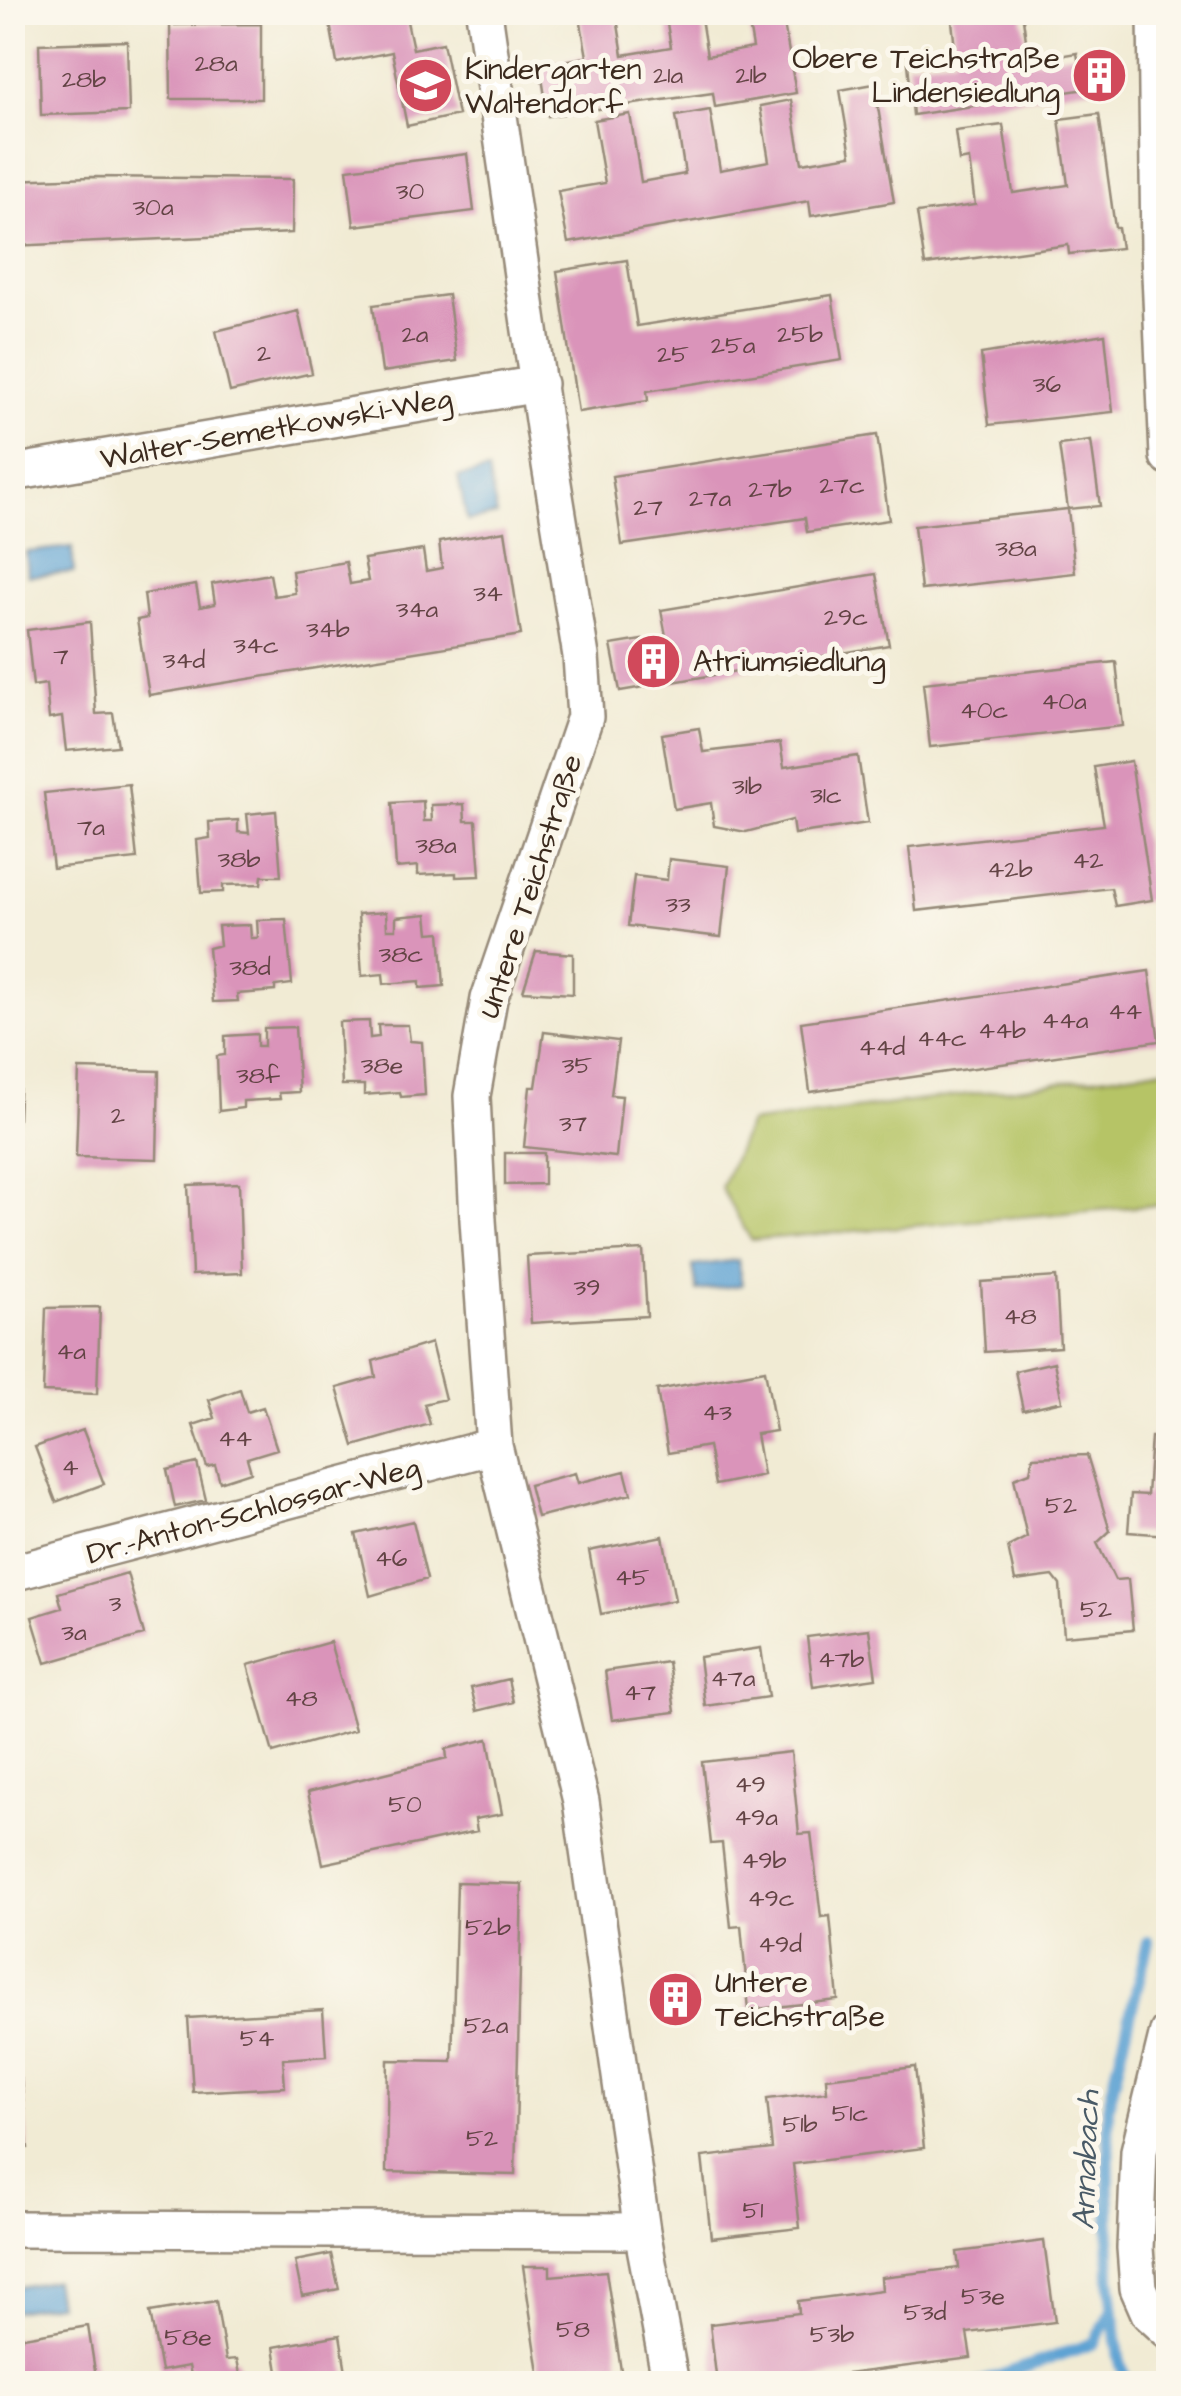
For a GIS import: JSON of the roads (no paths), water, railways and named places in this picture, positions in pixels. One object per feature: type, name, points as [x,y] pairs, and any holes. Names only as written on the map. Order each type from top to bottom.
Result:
[{"type":"street","name":"Untere Teichstraße","points":[[484,12],[581,656],[586,717],[490,999],[472,1096],[494,1446],[581,1801],[642,2231],[672,2384]]},
{"type":"street","points":[[1156,12],[1159,252],[1168,456]]},
{"type":"street","name":"Walter-Semetkowski-Weg","points":[[12,473],[539,384]]},
{"type":"street","name":"Dr.-Anton-Schlossar-Weg","points":[[12,1573],[494,1446]]},
{"type":"street","points":[[1168,2032],[1139,2151],[1135,2248],[1138,2288],[1148,2314],[1168,2330]]},
{"type":"street","points":[[12,2229],[642,2231]]},
{"type":"water","points":[[488,471],[497,515],[467,521],[458,477]]},
{"type":"water","points":[[72,547],[74,572],[28,576],[26,552]]},
{"type":"water","points":[[738,1260],[742,1285],[697,1291],[693,1266]]},
{"type":"water","points":[[54,2280],[58,2304],[13,2311],[13,2288]]},
{"type":"waterway","name":"Annabach","points":[[1128,2384],[1119,2359],[1110,2277],[1108,2107],[1148,1942]]},
{"type":"waterway","points":[[977,2384],[1094,2343],[1113,2310]]},
{"type":"place","name":"Obere Teichstraße Lindensiedlung","points":[[1099,75]]},
{"type":"place","name":"Kindergarten Waltendorf","points":[[426,86]]},
{"type":"place","name":"Atriumsiedlung","points":[[654,661]]},
{"type":"place","name":"Untere Teichstraße","points":[[676,1999]]}]
